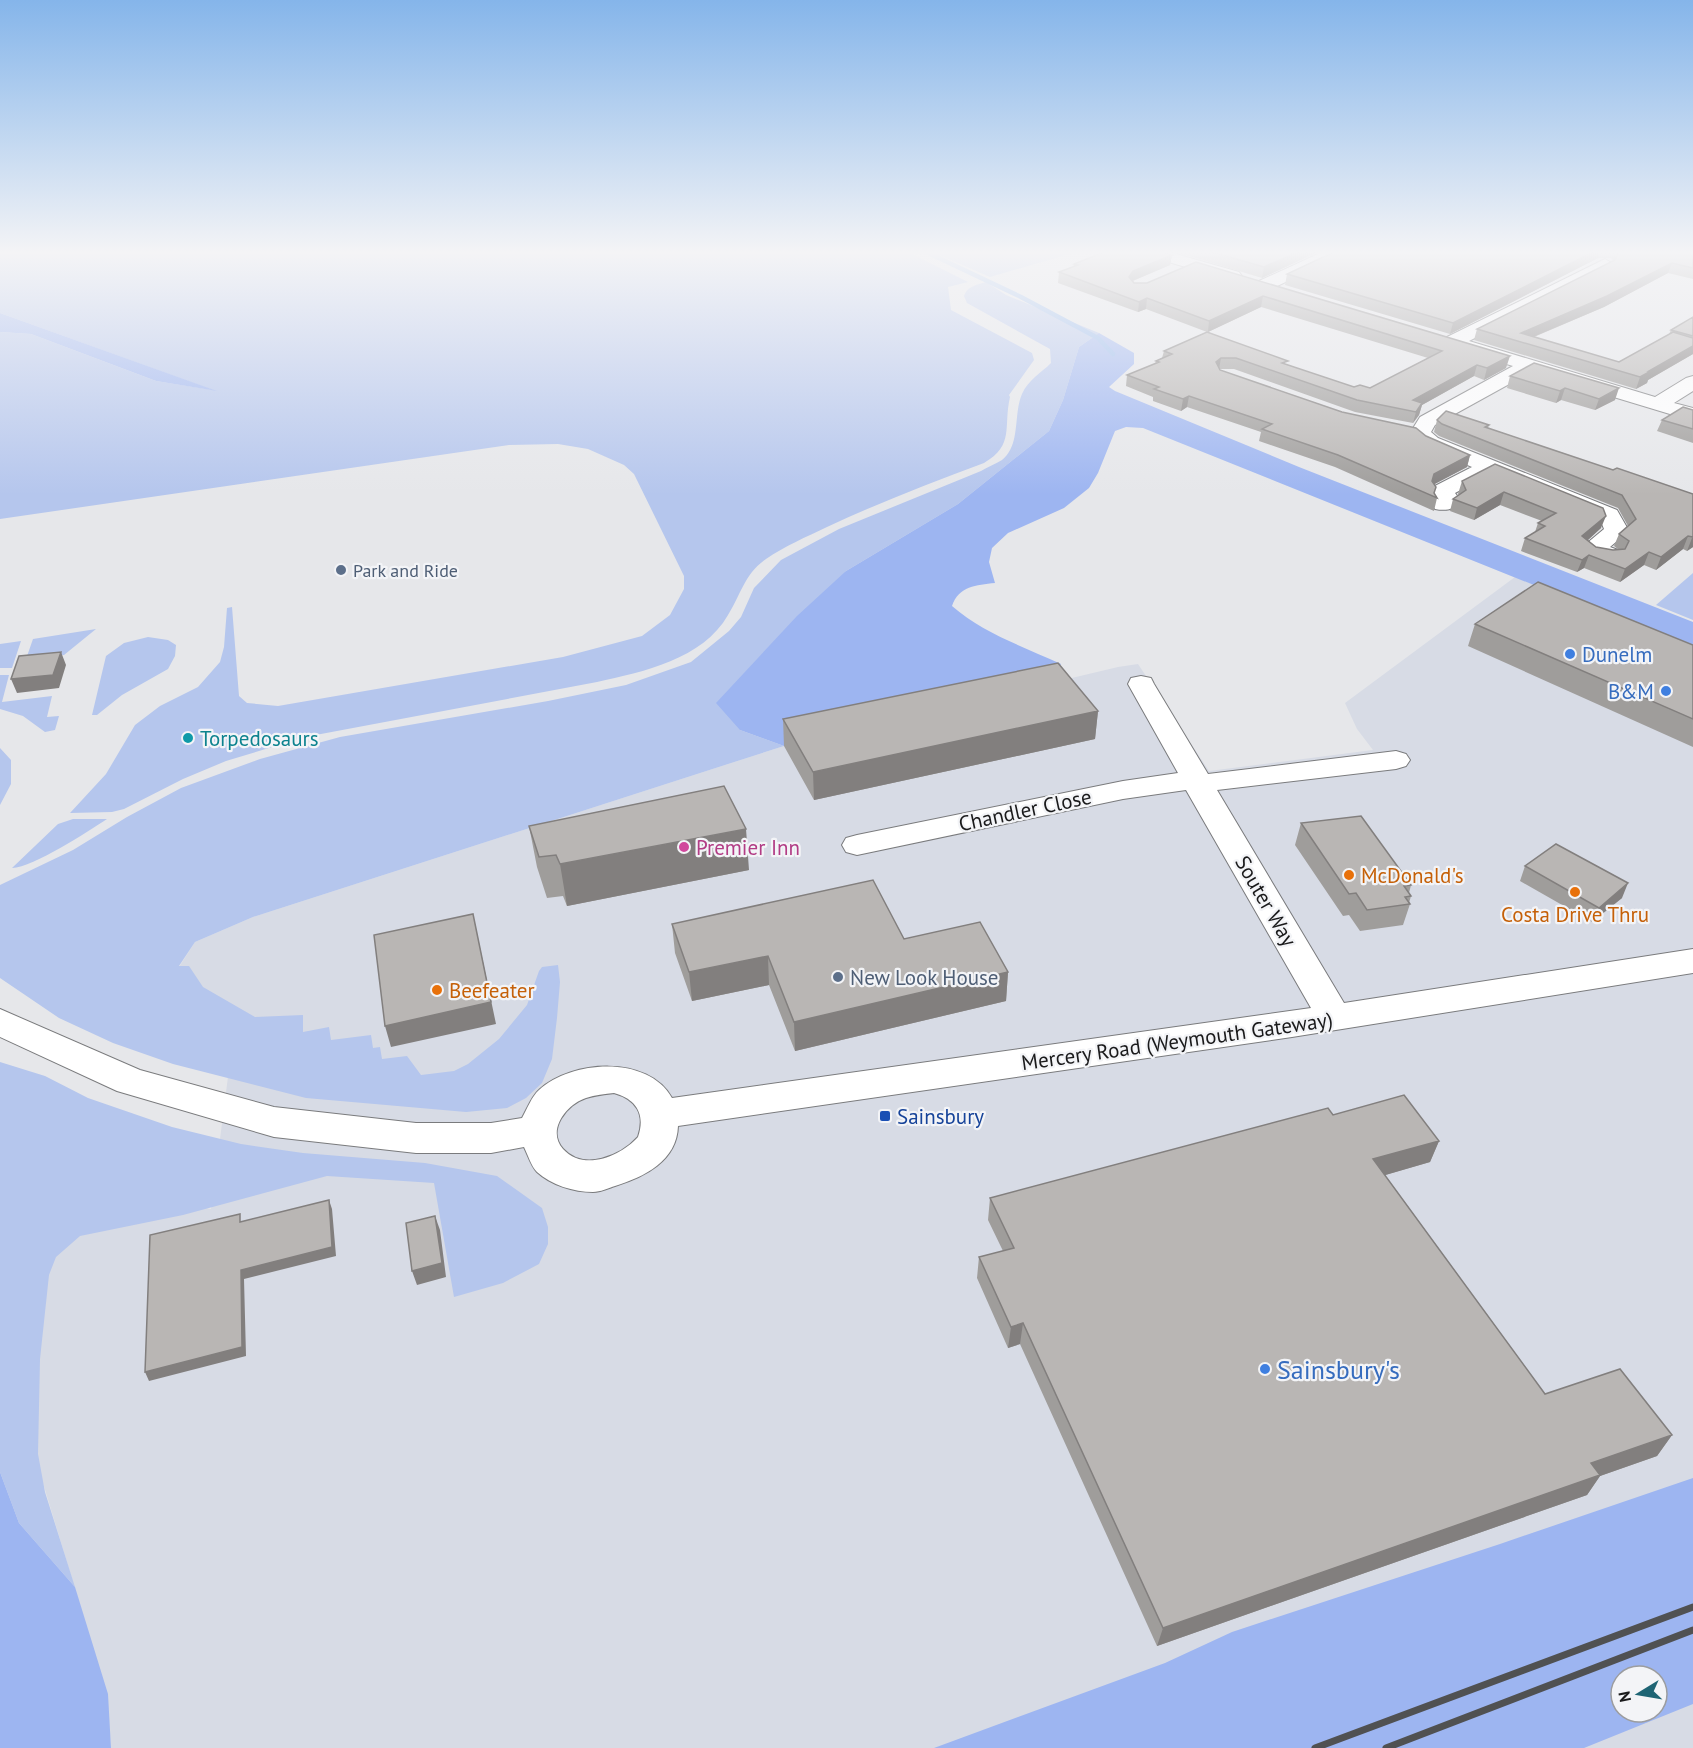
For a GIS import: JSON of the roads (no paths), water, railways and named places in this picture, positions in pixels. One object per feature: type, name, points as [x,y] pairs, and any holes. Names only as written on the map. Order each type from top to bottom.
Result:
[{"type":"street","points":[[1452,342],[1472,332]]},
{"type":"street","points":[[1430,335],[1693,415]]},
{"type":"street","points":[[1529,365],[1427,421],[1412,432],[1431,442],[1610,515],[1617,531],[1592,549],[1610,555]]},
{"type":"street","points":[[1658,404],[1693,382]]},
{"type":"street","points":[[1418,484],[1442,498],[1490,466]]},
{"type":"street","name":"Souter Way","points":[[1141,684],[1334,1017]]},
{"type":"street","points":[[1196,782],[1396,760]]},
{"type":"street","name":"Chandler Close","points":[[857,845],[1124,790],[1196,782]]},
{"type":"street","name":"Mercery Road (Weymouth Gateway)","points":[[660,1114],[1334,1017],[1693,961]]},
{"type":"street","points":[[0,1022],[130,1081],[274,1122],[416,1138],[491,1138],[537,1130]]},
{"type":"street","points":[[614,1079],[633,1084],[645,1090],[654,1100],[660,1114],[658,1137],[649,1151],[635,1163],[617,1171],[598,1175],[579,1174],[549,1161],[541,1149],[537,1130],[544,1110],[557,1096],[574,1085],[594,1080],[614,1079]]},
{"type":"waterway","points":[[1086,332],[1098,338],[1113,354]]},
{"type":"railway","points":[[1315,1748],[1693,1607]]},
{"type":"railway","points":[[1386,1748],[1693,1630]]},
{"type":"place","name":"Park and Ride","points":[[341,570]]},
{"type":"place","name":"Dunelm","points":[[1570,654]]},
{"type":"place","name":"B&M","points":[[1666,691]]},
{"type":"place","name":"Torpedosaurs","points":[[188,738]]},
{"type":"place","name":"Premier Inn","points":[[684,847]]},
{"type":"place","name":"McDonald's","points":[[1349,875]]},
{"type":"place","name":"Costa Drive Thru","points":[[1575,892]]},
{"type":"place","name":"New Look House","points":[[838,977]]},
{"type":"place","name":"Beefeater","points":[[437,990]]},
{"type":"place","name":"Sainsbury","points":[[885,1116]]},
{"type":"place","name":"Sainsbury's","points":[[1265,1369]]}]
